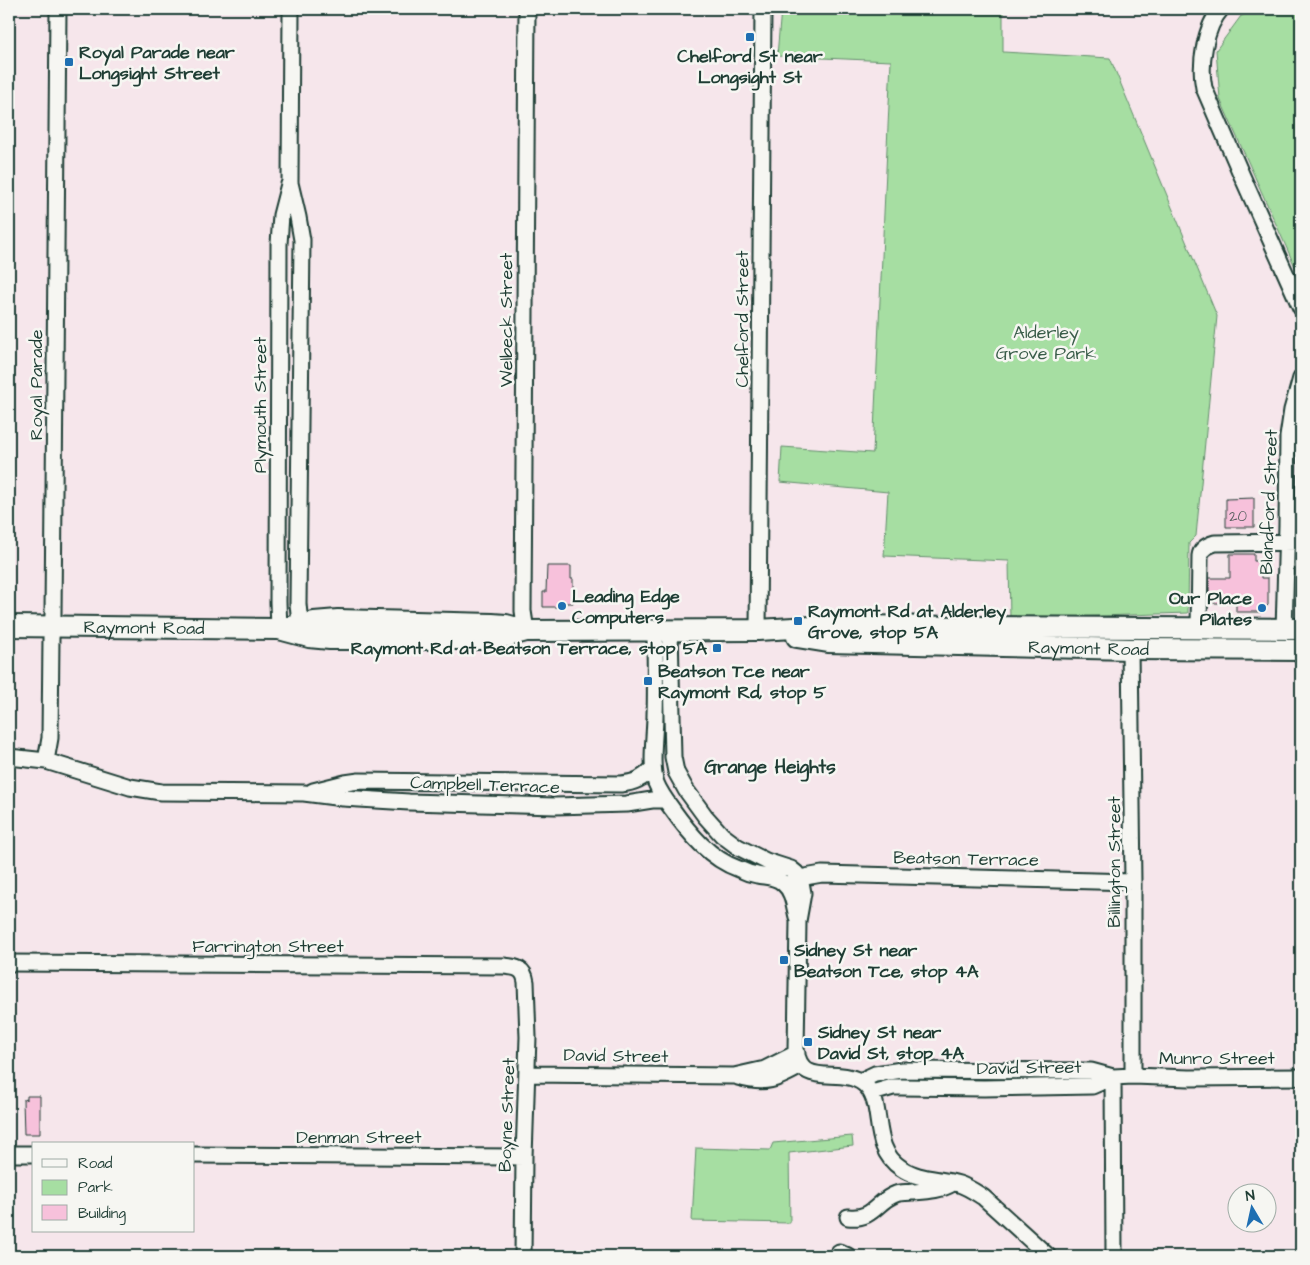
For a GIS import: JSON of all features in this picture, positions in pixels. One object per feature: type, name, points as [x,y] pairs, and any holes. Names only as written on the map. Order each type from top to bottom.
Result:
[{"type":"main road","name":"Raymont Road","points":[[9,626],[280,629],[321,621],[338,620],[492,624],[506,625],[526,631]]},
{"type":"main road","name":"Raymont Road","points":[[280,629],[309,637],[338,639],[493,639],[526,631],[758,630],[829,626],[1292,629]]},
{"type":"main road","points":[[1130,628],[1130,649]]},
{"type":"main road","name":"Raymont Road","points":[[758,630],[828,642],[1130,649],[1301,650]]},
{"type":"street","name":"Royal Parade","points":[[46,761],[50,738],[51,638],[53,626],[58,9]]},
{"type":"street","name":"Plymouth Street","points":[[291,9],[290,183],[302,240],[298,604],[304,624]]},
{"type":"street","name":"Welbeck Street","points":[[526,631],[523,611],[527,9]]},
{"type":"street","name":"Chelford Street","points":[[758,630],[763,9]]},
{"type":"street","points":[[1221,9],[1208,30],[1202,74],[1204,88],[1301,308]]},
{"type":"street","name":"Plymouth Street","points":[[280,629],[278,602],[279,244],[281,215],[290,183]]},
{"type":"street","name":"Blandford Street","points":[[1292,629],[1294,542],[1288,437],[1292,410],[1301,378]]},
{"type":"street","points":[[1199,629],[1200,556],[1205,547],[1217,543],[1294,542]]},
{"type":"street","points":[[663,631],[655,715],[653,768],[657,784],[665,800],[692,835],[708,850],[732,867],[778,880],[785,885],[792,896],[798,921]]},
{"type":"street","points":[[663,631],[672,716],[674,768],[679,779],[690,797],[726,839],[766,861],[795,871],[800,878],[803,893],[798,921],[799,1059],[806,1071],[813,1074],[843,1076],[860,1081],[872,1093],[881,1139],[889,1156],[895,1163],[907,1172],[918,1176],[953,1182],[968,1188],[982,1197],[1048,1256]]},
{"type":"street","name":"Billington Street","points":[[1130,649],[1133,1076]]},
{"type":"street","points":[[655,715],[672,716]]},
{"type":"street","name":"Campbell Terrace","points":[[9,757],[46,761],[130,787],[154,791],[304,793],[353,799],[573,806],[637,804],[652,800],[665,800]]},
{"type":"street","name":"Campbell Terrace","points":[[304,793],[359,781],[627,784],[638,780],[653,768]]},
{"type":"street","points":[[618,784],[623,804]]},
{"type":"street","name":"Beatson Terrace","points":[[785,885],[800,878],[826,874],[1133,882]]},
{"type":"street","name":"Farrington Street","points":[[9,963],[504,966],[516,968],[524,975]]},
{"type":"street","name":"Boyne Street","points":[[523,1256],[528,1028],[524,975]]},
{"type":"street","name":"David Street","points":[[527,1074],[734,1076],[753,1081],[762,1081],[780,1077],[799,1059]]},
{"type":"street","name":"David Street","points":[[860,1081],[875,1074],[902,1070],[1091,1071],[1113,1077],[1133,1076]]},
{"type":"street","name":"Munro Street","points":[[1133,1076],[1189,1078],[1301,1077]]},
{"type":"street","points":[[1113,1077],[1114,1256]]},
{"type":"street","name":"David Street","points":[[872,1093],[893,1087],[1092,1086],[1113,1077]]},
{"type":"street","points":[[9,1154],[32,1154]]},
{"type":"street","name":"Denman Street","points":[[195,1155],[524,1157]]},
{"type":"street","points":[[848,1217],[857,1218],[869,1214],[898,1193],[937,1190],[953,1182]]},
{"type":"green space","name":"Alderley Grove Park","points":[[781,9],[1003,9],[1003,52],[1110,58],[1217,316],[1196,536],[1189,543],[1188,613],[1010,619],[1009,561],[884,556],[888,492],[780,482],[782,447],[873,453],[891,61],[777,56]]},
{"type":"green space","points":[[1258,9],[1301,9],[1301,280],[1220,99],[1216,50],[1241,16]]},
{"type":"green space","points":[[1091,1076],[1091,1080],[897,1081],[895,1079],[895,1077]]},
{"type":"green space","points":[[852,1136],[853,1146],[789,1153],[790,1223],[692,1221],[696,1148],[770,1150],[773,1143]]},
{"type":"building","points":[[1254,498],[1254,527],[1226,527],[1226,499]]},
{"type":"building","points":[[1230,554],[1254,554],[1254,561],[1261,561],[1261,578],[1268,578],[1268,605],[1261,612],[1236,612],[1236,603],[1209,603],[1209,578],[1230,578]]},
{"type":"building","points":[[547,566],[571,566],[573,603],[564,603],[564,607],[543,607],[543,592],[546,592]]},
{"type":"building","points":[[27,1096],[40,1096],[40,1134],[24,1134],[23,1100],[27,1099]]},
{"type":"place","name":"Chelford St near Longsight St","points":[[750,37]]},
{"type":"place","name":"Royal Parade near Longsight Street","points":[[69,62]]},
{"type":"place","name":"Leading Edge Computers","points":[[562,606]]},
{"type":"place","name":"Our Place Pilates","points":[[1262,608]]},
{"type":"place","name":"Raymont Rd at Alderley Grove, stop 5A","points":[[798,621]]},
{"type":"place","name":"Raymont Rd at Beatson Terrace, stop 5A","points":[[717,648]]},
{"type":"place","name":"Beatson Tce near Raymont Rd, stop 5","points":[[648,681]]},
{"type":"place","name":"Sidney St near Beatson Tce, stop 4A","points":[[784,960]]},
{"type":"place","name":"Sidney St near David St, stop 4A","points":[[808,1042]]},
{"type":"district","name":"Grange Heights","points":[[770,767]]}]
